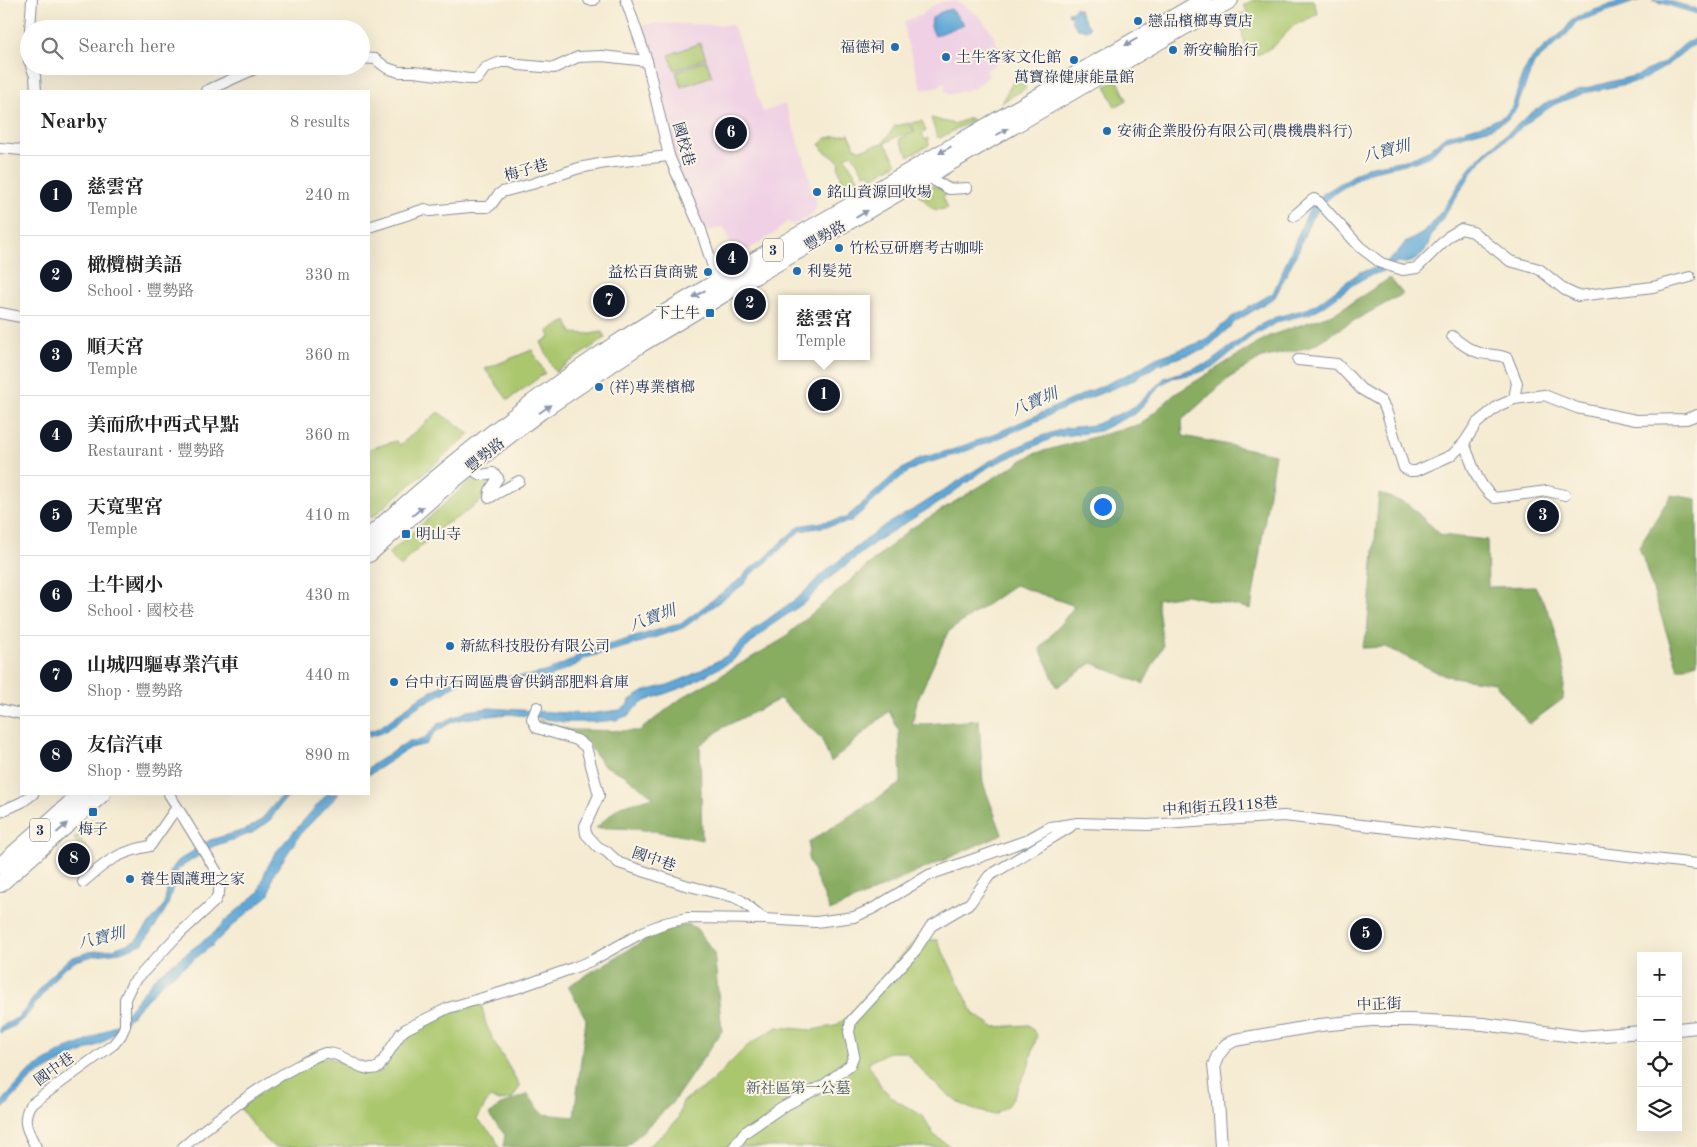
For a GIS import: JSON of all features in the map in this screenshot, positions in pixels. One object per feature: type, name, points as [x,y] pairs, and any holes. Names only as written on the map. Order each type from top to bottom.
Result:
[{"type":"main road","name":"豐勢路","points":[[370,553],[440,491],[541,411],[724,286],[1204,0]]},
{"type":"main road","name":"豐勢路","points":[[370,536],[427,486],[533,402],[613,346],[926,176],[1230,0]]},
{"type":"main road","name":"3","points":[[0,866],[80,795]]},
{"type":"main road","name":"3","points":[[0,884],[101,795]]},
{"type":"street","points":[[31,20],[32,0]]},
{"type":"street","points":[[589,0],[594,0]]},
{"type":"street","name":"國校巷","points":[[626,0],[647,61],[669,156],[700,227],[714,270],[724,286]]},
{"type":"street","points":[[370,59],[375,59],[387,68],[399,72],[469,79],[477,79],[485,68],[500,62],[510,62],[519,66],[554,68],[578,56],[602,56],[647,61]]},
{"type":"street","points":[[35,75],[36,90]]},
{"type":"street","points":[[208,90],[241,75]]},
{"type":"street","points":[[0,148],[20,150]]},
{"type":"street","name":"梅子巷","points":[[370,227],[425,209],[430,211],[487,207],[502,192],[579,168],[605,163],[669,156]]},
{"type":"street","points":[[926,176],[949,189],[968,188]]},
{"type":"street","points":[[1294,216],[1310,200],[1314,199],[1320,202],[1360,247],[1381,263],[1403,270],[1417,268],[1449,236],[1461,230],[1473,232],[1510,261],[1539,269],[1565,290],[1578,296],[1653,287],[1690,277]]},
{"type":"street","points":[[0,313],[20,317]]},
{"type":"street","points":[[1452,336],[1468,348],[1507,358],[1517,383],[1514,399]]},
{"type":"street","points":[[1298,360],[1337,364],[1361,389],[1381,401],[1386,410],[1404,468],[1410,471],[1416,471],[1452,455],[1464,443],[1477,423],[1498,406],[1514,399],[1544,395],[1577,408],[1636,420],[1679,419],[1697,415]]},
{"type":"street","points":[[1464,443],[1479,481],[1488,493],[1495,498],[1547,491],[1565,495]]},
{"type":"street","points":[[477,473],[482,475],[493,473],[498,478],[490,490],[489,498],[519,481]]},
{"type":"street","name":"國中巷","points":[[537,707],[532,719],[537,728],[576,740],[586,747],[599,795],[585,826],[586,834],[598,847],[606,850],[619,863],[685,885],[734,897],[764,918]]},
{"type":"street","points":[[0,709],[20,714]]},
{"type":"street","points":[[0,812],[22,802],[31,795]]},
{"type":"street","points":[[84,882],[102,865],[128,850],[150,846],[177,807],[170,795]]},
{"type":"street","name":"國中巷","points":[[36,1147],[25,1122],[26,1113],[30,1106],[114,1044],[125,1026],[125,999],[132,984],[176,936],[215,902],[220,883],[218,874],[177,807]]},
{"type":"street","name":"中和街五段118巷","points":[[183,1147],[206,1127],[278,1076],[319,1055],[330,1053],[364,1067],[375,1069],[401,1033],[406,1029],[448,1008],[517,988],[593,960],[645,931],[665,923],[686,918],[764,918],[816,922],[854,916],[874,908],[929,875],[1024,841],[1050,827],[1078,823],[1148,825],[1284,816],[1697,864]]},
{"type":"street","points":[[734,1147],[744,1133],[782,1107],[824,1085],[850,1065],[854,1055],[849,1032],[851,1021],[916,951],[931,926],[970,903],[989,876],[1078,823]]},
{"type":"street","name":"中正街","points":[[1221,1147],[1214,1065],[1226,1045],[1235,1040],[1320,1025],[1372,1020],[1483,1024],[1581,1037],[1637,1032]]},
{"type":"street","points":[[1682,1029],[1697,1027]]},
{"type":"shaded area","points":[[943,1],[955,1],[980,17],[991,31],[1003,56],[996,65],[986,70],[989,76],[975,88],[949,95],[945,91],[945,82],[936,88],[922,90],[906,38],[904,21],[922,15],[931,6]]},
{"type":"shaded area","points":[[655,23],[731,25],[734,27],[763,112],[785,104],[805,160],[811,184],[817,198],[815,200],[817,203],[814,213],[794,225],[787,221],[775,233],[736,258],[724,227],[708,231],[705,229],[672,155],[638,26]]},
{"type":"green space","points":[[1253,0],[1313,0],[1318,14],[1293,26],[1275,45],[1262,53],[1248,57],[1238,15],[1247,12],[1244,5]]},
{"type":"green space","points":[[700,43],[706,58],[675,70],[669,55]]},
{"type":"green space","points":[[706,60],[712,76],[681,87],[676,72]]},
{"type":"green space","points":[[1017,75],[1026,88],[1001,103]]},
{"type":"green space","points":[[1117,79],[1127,100],[1115,107],[1106,86]]},
{"type":"green space","points":[[931,118],[954,124],[970,118],[973,120],[940,138],[937,137]]},
{"type":"green space","points":[[922,121],[926,131],[922,134],[925,140],[928,138],[929,145],[909,156],[899,139],[915,132],[911,123]]},
{"type":"green space","points":[[909,123],[914,132],[898,136],[885,143],[897,163],[872,178],[869,172],[864,174],[852,154],[845,157],[859,180],[851,184],[854,189],[846,194],[838,166],[840,162],[823,150],[820,144],[827,138],[849,134],[855,147],[860,150],[883,143],[895,126]]},
{"type":"green space","points":[[934,185],[947,191],[943,197],[948,208],[933,209],[918,195]]},
{"type":"green space","points":[[1390,278],[1403,294],[1310,347],[1262,358],[1229,378],[1182,420],[1183,436],[1275,454],[1251,609],[1186,595],[1157,599],[1163,646],[1143,684],[1092,663],[1057,687],[1040,649],[1075,606],[1015,585],[948,632],[917,701],[912,725],[979,720],[983,783],[1002,834],[830,911],[808,858],[809,842],[901,783],[899,731],[889,711],[831,762],[821,738],[780,699],[724,727],[700,745],[702,840],[650,831],[596,828],[620,806],[654,797],[624,775],[603,765],[584,739],[543,726],[539,720],[570,730],[639,731],[683,697],[780,641],[910,529],[1033,454],[1141,424],[1175,394],[1269,336],[1335,313]]},
{"type":"green space","points":[[567,321],[572,333],[590,334],[602,332],[605,338],[555,372],[541,342],[550,338],[548,331]]},
{"type":"green space","points":[[532,350],[545,373],[508,400],[485,369]]},
{"type":"green space","points":[[438,412],[470,434],[371,518],[370,449],[396,441],[400,445]]},
{"type":"green space","points":[[493,476],[487,496],[459,517],[444,525],[408,558],[401,567],[388,554],[475,477]]},
{"type":"green space","points":[[1379,493],[1409,505],[1441,535],[1487,540],[1488,587],[1535,586],[1552,619],[1565,671],[1563,699],[1529,724],[1495,683],[1445,676],[1386,647],[1361,648],[1367,633]]},
{"type":"green space","points":[[1671,495],[1697,499],[1697,663],[1678,669],[1639,546]]},
{"type":"green space","points":[[92,819],[103,830],[97,835],[88,826]]},
{"type":"green space","points":[[78,835],[91,854],[86,858],[74,838]]},
{"type":"green space","points":[[687,924],[696,928],[714,952],[722,1031],[673,1102],[626,1147],[503,1147],[505,1135],[489,1115],[499,1106],[528,1094],[542,1114],[574,1117],[586,1019],[568,986],[655,934]]},
{"type":"green space","name":"新社區第一公墓","points":[[916,939],[937,940],[974,1014],[994,1027],[1029,1025],[1037,1035],[1028,1068],[1009,1105],[994,1115],[973,1110],[950,1096],[919,1068],[906,1052],[888,1052],[868,1063],[882,1088],[897,1101],[923,1116],[934,1135],[951,1147],[647,1147],[678,1119],[683,1101],[707,1086],[747,1046],[777,1027],[812,1030],[835,1026],[848,1017]]},
{"type":"green space","points":[[481,1003],[486,1024],[493,1040],[520,1086],[512,1099],[500,1101],[489,1098],[477,1119],[494,1136],[499,1147],[274,1147],[260,1134],[240,1108],[280,1079],[325,1057],[376,1073],[383,1070],[408,1033],[450,1013]]},
{"type":"water","name":"八寶圳","points":[[1624,0],[1640,0],[1576,22],[1567,34],[1534,63],[1516,109],[1508,119],[1491,128],[1446,140],[1430,156],[1414,162],[1369,172],[1338,191],[1327,200],[1311,219],[1298,251],[1275,297],[1235,322],[1206,349],[1159,364],[1134,380],[1074,404],[995,440],[958,454],[920,465],[902,476],[850,522],[800,531],[767,562],[751,574],[744,584],[683,628],[585,658],[576,665],[549,677],[533,681],[460,682],[444,693],[421,704],[384,732],[370,737],[370,731],[379,728],[417,699],[458,677],[527,676],[548,671],[570,661],[581,653],[682,623],[743,577],[747,571],[763,560],[799,526],[846,518],[896,473],[920,458],[952,450],[992,435],[1131,373],[1156,358],[1204,341],[1232,317],[1273,293],[1311,205],[1323,194],[1367,167],[1410,159],[1428,151],[1445,136],[1489,123],[1506,115],[1513,105],[1522,76],[1529,62],[1564,31],[1572,20],[1583,14]]},
{"type":"water","points":[[1652,0],[1666,0],[1697,9],[1697,14]]},
{"type":"water","points":[[1076,7],[1090,28],[1086,30],[1078,29],[1071,21],[1072,16],[1068,12],[1073,11]]},
{"type":"water","points":[[951,9],[964,24],[935,36],[931,27],[932,18],[941,12]]},
{"type":"water","name":"八寶圳","points":[[1697,38],[1697,44],[1688,48],[1665,67],[1640,81],[1584,93],[1555,104],[1486,155],[1473,171],[1418,258],[1408,263],[1397,262],[1385,271],[1368,276],[1309,314],[1280,321],[1252,336],[1213,367],[1198,373],[1172,378],[1161,385],[1136,413],[1099,431],[1055,437],[990,466],[941,501],[878,540],[827,580],[807,601],[770,626],[732,661],[686,686],[645,701],[629,715],[616,720],[563,722],[508,714],[452,722],[434,733],[427,744],[409,748],[370,774],[370,766],[409,741],[422,740],[438,724],[468,711],[489,708],[589,714],[620,710],[626,707],[630,700],[645,691],[668,685],[690,676],[728,655],[753,630],[800,596],[823,573],[885,525],[918,507],[988,462],[1015,448],[1066,428],[1094,425],[1137,405],[1164,378],[1209,363],[1258,326],[1276,317],[1307,309],[1360,272],[1380,267],[1395,255],[1405,243],[1423,233],[1442,211],[1469,169],[1484,153],[1535,110],[1551,101],[1582,89],[1638,75],[1663,63],[1686,43]]},
{"type":"water","name":"八寶圳","points":[[282,795],[291,795],[282,803],[270,820],[252,833],[214,846],[178,869],[168,905],[142,944],[120,952],[96,955],[76,961],[61,970],[27,1015],[16,1025],[0,1033],[0,1027],[19,1017],[52,974],[70,958],[89,952],[113,949],[135,941],[164,906],[170,871],[178,861],[210,840],[245,830],[260,821]]},
{"type":"water","points":[[326,795],[338,795],[301,833],[273,875],[269,895],[232,926],[213,945],[163,982],[119,1029],[102,1043],[32,1078],[0,1112],[0,1104],[27,1074],[66,1049],[85,1042],[114,1026],[157,975],[214,933],[227,919],[259,892],[265,872],[276,852]]},
{"type":"place","name":"戀品檳榔專賣店","points":[[1138,21]]},
{"type":"place","name":"福德祠","points":[[895,47]]},
{"type":"place","name":"新安輪胎行","points":[[1173,50]]},
{"type":"place","name":"土牛客家文化館","points":[[946,57]]},
{"type":"place","name":"萬寶祿健康能量館","points":[[1074,60]]},
{"type":"place","name":"安術企業股份有限公司(農機農料行)","points":[[1107,131]]},
{"type":"place","name":"土牛國小","points":[[731,133]]},
{"type":"place","name":"銘山資源回收場","points":[[817,192]]},
{"type":"place","name":"竹松豆研磨考古咖啡","points":[[839,248]]},
{"type":"place","name":"美而欣中西式早點","points":[[732,259]]},
{"type":"place","name":"利髮苑","points":[[797,271]]},
{"type":"place","name":"益松百貨商號","points":[[708,272]]},
{"type":"place","name":"山城四驅專業汽車","points":[[609,301]]},
{"type":"place","name":"橄欖樹美語","points":[[750,304]]},
{"type":"place","name":"下土牛","points":[[710,313]]},
{"type":"place","name":"(祥)專業檳榔","points":[[599,387]]},
{"type":"place","name":"慈雲宮","points":[[824,395]]},
{"type":"place","name":"順天宮","points":[[1543,516]]},
{"type":"place","name":"明山寺","points":[[406,534]]},
{"type":"place","name":"新紘科技股份有限公司","points":[[450,646]]},
{"type":"place","name":"台中市石岡區農會供銷部肥料倉庫","points":[[394,682]]},
{"type":"place","name":"梅子","points":[[93,812]]},
{"type":"place","name":"友信汽車","points":[[74,859]]},
{"type":"place","name":"養生園護理之家","points":[[130,879]]},
{"type":"place","name":"天寬聖宮","points":[[1366,934]]}]
